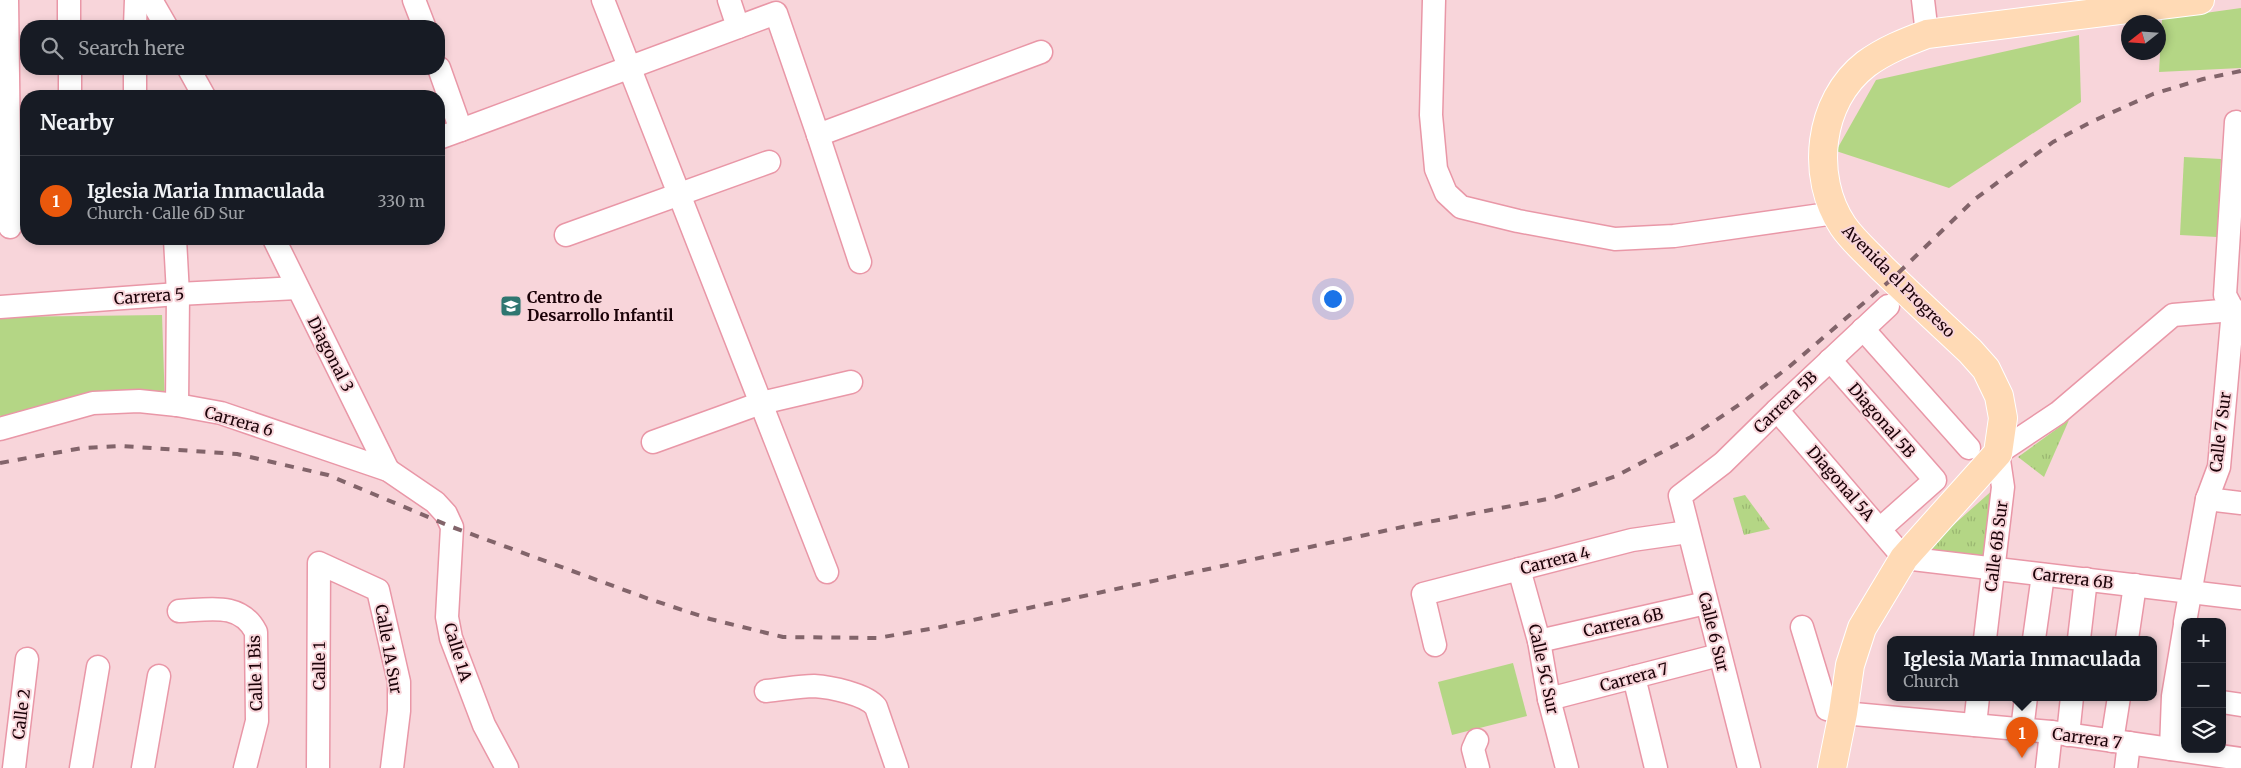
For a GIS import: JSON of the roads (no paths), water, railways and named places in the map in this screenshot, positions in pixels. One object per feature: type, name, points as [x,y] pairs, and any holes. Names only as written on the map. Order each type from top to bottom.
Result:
[{"type":"main road","name":"Avenida el Progreso","points":[[1998,453],[2003,418],[1999,396],[1986,369],[1970,351],[1854,240],[1836,213],[1825,185],[1823,146],[1830,115],[1844,87],[1865,65],[1892,48],[1927,34],[2200,0]]},
{"type":"main road","points":[[1832,768],[1850,665],[1862,628],[1904,558],[1998,453]]},
{"type":"street","points":[[7,0],[12,227]]},
{"type":"street","points":[[69,0],[69,20]]},
{"type":"street","points":[[136,0],[136,20]]},
{"type":"street","points":[[151,0],[163,20]]},
{"type":"street","points":[[414,0],[422,20]]},
{"type":"street","points":[[603,0],[827,572]]},
{"type":"street","points":[[729,0],[738,27]]},
{"type":"street","points":[[1434,0],[1431,115],[1436,169],[1446,193],[1461,207],[1518,221],[1615,239],[1674,236],[1836,213]]},
{"type":"street","points":[[1924,0],[1927,34]]},
{"type":"street","points":[[445,136],[738,27],[774,6],[860,262]]},
{"type":"street","points":[[818,135],[1041,52]]},
{"type":"street","points":[[70,75],[70,90]]},
{"type":"street","points":[[135,75],[135,90]]},
{"type":"street","points":[[192,75],[201,90]]},
{"type":"street","points":[[441,75],[461,130]]},
{"type":"street","name":"Calle 7 Sur","points":[[2186,618],[2207,499],[2219,467],[2237,311],[2225,295],[2234,255],[2237,173],[2236,122]]},
{"type":"street","points":[[566,235],[679,192],[769,162]]},
{"type":"street","points":[[176,245],[178,294],[177,405]]},
{"type":"street","name":"Diagonal 3","points":[[277,245],[388,470]]},
{"type":"street","name":"Carrera 5","points":[[0,307],[178,294],[298,288]]},
{"type":"street","name":"Carrera 5B","points":[[1680,496],[1723,463],[1888,306]]},
{"type":"street","points":[[1998,453],[2058,413],[2173,314],[2237,311]]},
{"type":"street","points":[[1863,329],[1970,448]]},
{"type":"street","name":"Diagonal 5B","points":[[1830,360],[1935,480],[1880,528]]},
{"type":"street","points":[[654,442],[761,403],[851,382]]},
{"type":"street","name":"Carrera 6","points":[[0,429],[93,403],[139,401],[222,413],[388,470],[435,502],[446,514],[452,527]]},
{"type":"street","name":"Diagonal 5A","points":[[1777,410],[1904,558]]},
{"type":"street","name":"Calle 6B Sur","points":[[1985,636],[2003,487],[1998,453]]},
{"type":"street","name":"Calle 6 Sur","points":[[1680,496],[1749,768]]},
{"type":"street","points":[[2207,499],[2241,503]]},
{"type":"street","name":"Calle 1A","points":[[452,527],[447,617],[450,638],[484,725],[507,768]]},
{"type":"street","name":"Carrera 4","points":[[1435,644],[1423,594],[1632,540],[1688,532]]},
{"type":"street","name":"Carrera 6B","points":[[1904,558],[2241,598]]},
{"type":"street","name":"Calle 1","points":[[318,768],[318,563],[378,590]]},
{"type":"street","name":"Calle 5C Sur","points":[[1519,569],[1539,641],[1549,699],[1567,768]]},
{"type":"street","points":[[2034,636],[2043,575]]},
{"type":"street","points":[[2079,636],[2086,579]]},
{"type":"street","points":[[2127,636],[2135,585]]},
{"type":"street","name":"Calle 1A Sur","points":[[378,590],[398,682],[399,711],[392,768]]},
{"type":"street","name":"Carrera 6B","points":[[1539,641],[1706,603]]},
{"type":"street","name":"Calle 1 Bis","points":[[179,611],[223,609],[238,612],[250,620],[256,632],[257,721],[245,768]]},
{"type":"street","points":[[1802,627],[1826,709],[1843,713]]},
{"type":"street","name":"Carrera 7","points":[[1549,699],[1719,655]]},
{"type":"street","name":"Calle 2","points":[[14,768],[27,659]]},
{"type":"street","name":"Calle 7 Sur","points":[[2171,749],[2182,663]]},
{"type":"street","points":[[81,768],[98,667]]},
{"type":"street","points":[[144,768],[159,676]]},
{"type":"street","points":[[1634,677],[1656,768]]},
{"type":"street","points":[[766,691],[814,686],[855,694],[872,701],[876,707],[897,768]]},
{"type":"street","points":[[1975,725],[1978,701]]},
{"type":"street","points":[[2022,730],[2026,701]]},
{"type":"street","points":[[2047,768],[2071,701]]},
{"type":"street","points":[[2119,701],[2120,742],[2126,768]]},
{"type":"street","points":[[2226,703],[2241,705]]},
{"type":"street","name":"Carrera 7","points":[[1843,713],[2059,734],[2241,759]]},
{"type":"street","points":[[1477,740],[1473,749],[1478,768]]},
{"type":"street","points":[[2239,768],[2241,759]]},
{"type":"railway","points":[[0,463],[82,448],[122,446],[237,454],[328,475],[452,527],[649,599],[710,619],[783,637],[877,638],[936,628],[1407,526],[1553,498],[1616,476],[1691,437],[1743,402],[1790,366],[1893,278],[1975,199],[2053,142],[2091,122],[2153,94],[2203,79],[2241,71]]},
{"type":"place","name":"Centro de Desarrollo Infantil","points":[[511,306]]},
{"type":"place","name":"Iglesia Maria Inmaculada","points":[[2022,758]]}]
